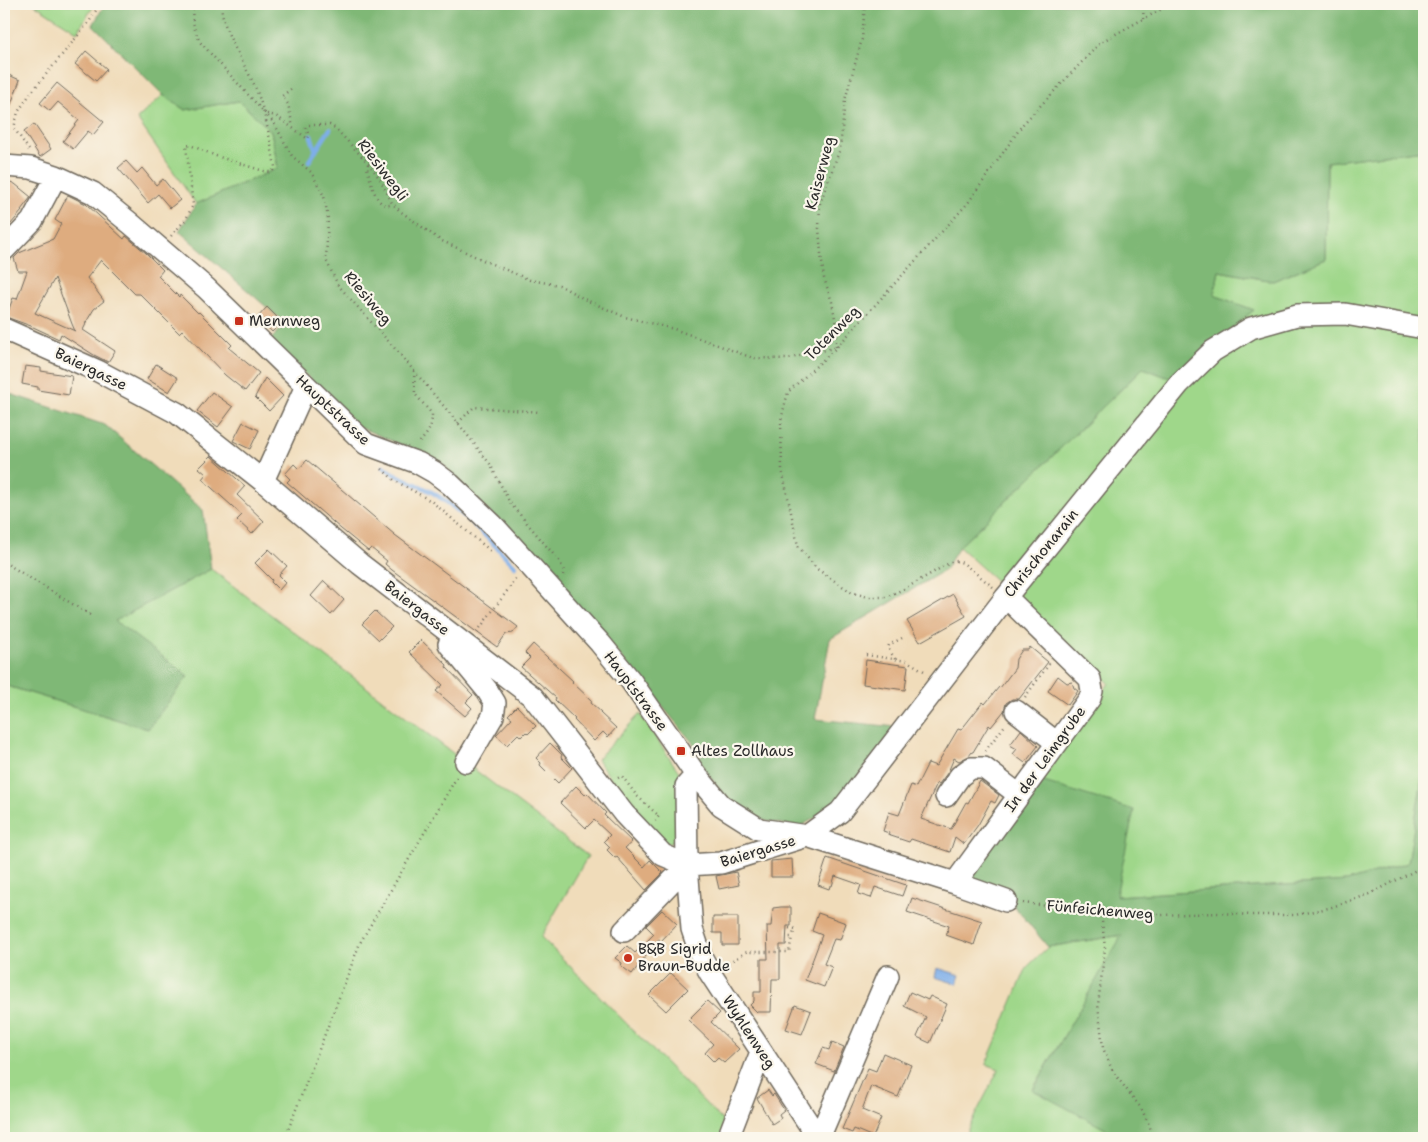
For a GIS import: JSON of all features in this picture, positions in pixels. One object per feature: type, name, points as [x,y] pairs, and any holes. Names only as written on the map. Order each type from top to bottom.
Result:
[{"type":"street","name":"Hauptstrasse","points":[[4,166],[30,168],[56,176],[92,193],[206,288],[366,444],[402,466],[434,472],[450,484],[492,525],[553,591],[631,680],[701,781]]},
{"type":"street","points":[[4,250],[32,221],[56,176]]},
{"type":"street","name":"Chrischonarain","points":[[807,836],[840,812],[1006,597],[1179,384],[1213,351],[1251,328],[1297,315],[1345,314],[1424,328]]},
{"type":"street","name":"Baiergasse","points":[[4,329],[98,371],[177,414],[264,481],[360,564],[533,697],[624,814],[663,856],[687,869],[721,863],[807,836]]},
{"type":"street","points":[[264,481],[306,386]]},
{"type":"street","name":"In der Leimgrube","points":[[955,883],[1090,698],[1092,691],[1090,679],[1006,597]]},
{"type":"street","points":[[442,628],[449,644],[488,690],[495,703],[493,716],[466,762]]},
{"type":"street","points":[[1016,711],[1057,743]]},
{"type":"street","points":[[946,796],[960,776],[972,768],[984,768],[1019,795]]},
{"type":"street","points":[[701,781],[721,805],[759,829],[807,836],[1006,901]]},
{"type":"street","name":"Wyhlenweg","points":[[701,781],[686,786],[687,869],[692,929],[701,956],[710,973],[818,1138]]},
{"type":"street","points":[[624,931],[673,880],[687,869]]},
{"type":"street","points":[[818,1138],[888,976]]},
{"type":"street","points":[[728,1138],[761,1052]]},
{"type":"path","points":[[30,168],[32,156],[14,128],[18,112],[30,94],[89,22],[100,4]]},
{"type":"path","points":[[160,248],[186,219],[193,205],[186,146],[190,145],[216,156],[272,172],[276,167],[266,114],[255,86],[227,32],[221,12],[221,4]]},
{"type":"path","name":"Kaiserweg","points":[[836,348],[836,324],[832,302],[824,278],[821,254],[820,203],[840,149],[844,100],[862,39],[865,4]]},
{"type":"path","points":[[1143,19],[1144,4]]},
{"type":"path","name":"Totenweg","points":[[1006,597],[963,563],[957,561],[942,566],[908,587],[886,597],[868,597],[851,592],[817,569],[798,546],[782,469],[781,420],[788,392],[836,348],[968,203],[1023,124],[1101,42],[1171,4]]},
{"type":"path","points":[[193,5],[204,5],[204,11]]},
{"type":"path","name":"Riesiweg","points":[[193,5],[193,23],[200,42],[274,123],[292,156],[311,172],[324,196],[328,218],[326,260],[338,284],[458,423],[490,464],[510,503],[560,562],[564,571],[561,581],[553,591]]},
{"type":"path","points":[[291,89],[282,96],[288,104],[293,128]]},
{"type":"path","name":"Riesiwegli","points":[[266,114],[276,116],[308,139],[309,136],[306,128],[308,125],[330,125],[336,129],[368,164],[380,179],[393,204],[400,211],[440,240],[530,280],[559,285],[586,300],[625,317],[674,329],[753,358],[787,359],[836,348]]},
{"type":"path","points":[[368,164],[366,168],[375,195],[383,205],[390,206],[393,204]]},
{"type":"path","points":[[395,480],[402,466],[429,433],[432,425],[432,414],[415,394],[414,371]]},
{"type":"path","points":[[458,423],[474,407],[541,412]]},
{"type":"path","points":[[377,464],[395,480],[431,501],[497,557]]},
{"type":"path","points":[[4,562],[92,616]]},
{"type":"path","points":[[466,646],[520,574],[531,581],[537,574]]},
{"type":"path","points":[[895,659],[888,648],[889,644],[904,637]]},
{"type":"path","points":[[866,655],[907,661],[928,673]]},
{"type":"path","points":[[285,1138],[360,943],[466,762]]},
{"type":"path","name":"Fünfeichenweg","points":[[1006,901],[1132,916],[1217,913],[1295,915],[1329,908],[1370,894],[1424,866]]},
{"type":"path","points":[[1101,912],[1105,948],[1098,1005],[1104,1048],[1113,1072],[1141,1108],[1150,1127],[1152,1138]]},
{"type":"path","points":[[710,973],[747,952],[789,952],[790,937],[794,929],[788,928]]},
{"type":"green space","points":[[34,4],[95,4],[77,32]]},
{"type":"green space","points":[[105,4],[1424,4],[1424,150],[1327,162],[1326,259],[1273,281],[1219,271],[1214,295],[1254,310],[1169,378],[1143,368],[959,547],[945,570],[830,639],[815,719],[897,727],[833,808],[799,827],[760,820],[726,798],[697,759],[703,755],[610,644],[552,578],[441,462],[359,427],[270,340],[286,324],[179,231],[196,204],[278,168],[271,131],[239,101],[185,110],[163,95],[93,25]]},
{"type":"green space","points":[[163,95],[185,110],[239,101],[271,131],[278,168],[196,204],[137,119]]},
{"type":"green space","points":[[1424,150],[1424,767],[1408,863],[1347,881],[1116,896],[1041,781],[1109,683],[959,547],[1143,368],[1253,310],[1214,295],[1219,271],[1273,281],[1326,259],[1327,162]]},
{"type":"green space","points":[[4,392],[105,425],[203,510],[211,569],[115,621],[188,676],[148,729],[4,685]]},
{"type":"green space","points":[[211,569],[588,856],[541,937],[725,1123],[727,1138],[4,1138],[4,685],[148,729],[188,676],[114,621]]},
{"type":"green space","points":[[640,714],[679,772],[678,840],[667,844],[630,803],[597,759]]},
{"type":"green space","points":[[1424,767],[1424,1138],[1122,1138],[1033,1090],[1122,935],[1048,947],[1006,896],[964,880],[1041,781],[1134,810],[1116,896],[1347,881],[1408,863]]},
{"type":"green space","points":[[1123,935],[1033,1089],[1122,1138],[967,1138],[967,1131],[999,1069],[986,1064],[1027,967],[1048,947]]},
{"type":"water","points":[[937,968],[960,975],[957,984],[935,977]]},
{"type":"building","points":[[86,51],[107,69],[96,81],[75,64]]},
{"type":"building","points":[[4,73],[20,80],[5,120],[4,120]]},
{"type":"building","points":[[57,83],[104,122],[93,135],[88,131],[73,149],[63,141],[79,120],[58,102],[50,111],[40,103]]},
{"type":"building","points":[[34,124],[51,149],[40,157],[24,132]]},
{"type":"building","points":[[126,161],[137,173],[142,168],[156,185],[163,179],[180,200],[170,208],[158,194],[148,203],[118,168]]},
{"type":"building","points":[[4,179],[15,184],[31,197],[4,232]]},
{"type":"building","points":[[68,195],[86,204],[124,239],[126,236],[146,253],[163,270],[158,276],[179,297],[180,295],[199,312],[232,345],[229,348],[259,373],[245,391],[225,375],[182,330],[179,333],[140,294],[135,294],[101,260],[87,278],[104,301],[94,309],[83,330],[115,351],[108,362],[61,334],[59,339],[6,317],[13,298],[17,299],[27,271],[18,271],[14,258],[19,253],[53,239],[61,224],[55,220]],"holes":[[[55,278],[75,331],[35,313]]]},
{"type":"building","points":[[267,307],[282,322],[272,332],[258,317]]},
{"type":"building","points":[[156,364],[178,378],[169,392],[147,379]]},
{"type":"building","points":[[25,366],[41,368],[41,371],[72,376],[69,395],[38,390],[38,387],[22,384]]},
{"type":"building","points":[[265,378],[283,396],[269,411],[255,397]]},
{"type":"building","points":[[212,392],[233,407],[218,427],[197,411]]},
{"type":"building","points":[[243,422],[259,430],[250,449],[233,441]]},
{"type":"building","points":[[211,456],[245,486],[237,495],[264,521],[252,534],[237,520],[242,515],[202,479],[206,474],[199,468]]},
{"type":"building","points":[[307,460],[395,535],[518,627],[513,633],[506,634],[497,647],[392,570],[385,564],[387,561],[371,548],[368,551],[287,482],[290,479],[285,474],[294,464],[299,469]]},
{"type":"building","points":[[269,549],[287,566],[279,575],[286,582],[279,590],[255,563]]},
{"type":"building","points":[[324,581],[344,600],[331,615],[311,596]]},
{"type":"building","points":[[953,594],[966,616],[920,642],[907,621]]},
{"type":"building","points":[[375,611],[392,627],[379,640],[362,624]]},
{"type":"building","points":[[421,640],[447,665],[446,667],[473,695],[466,702],[472,708],[465,716],[436,691],[443,685],[409,652]]},
{"type":"building","points":[[533,644],[573,681],[592,701],[591,703],[600,713],[616,728],[608,737],[603,732],[594,741],[555,700],[556,698],[521,667],[530,658],[525,653]]},
{"type":"building","points":[[1030,647],[1048,662],[1019,699],[1012,699],[1006,703],[1004,711],[991,727],[989,725],[973,752],[959,761],[954,758],[948,772],[939,784],[937,783],[921,819],[951,829],[980,781],[999,795],[995,803],[991,801],[978,825],[964,844],[955,837],[950,852],[911,839],[909,842],[888,835],[889,833],[883,831],[889,812],[899,815],[911,785],[916,787],[928,763],[936,766],[958,729],[961,730],[983,702],[985,704],[1000,688],[1015,668],[1016,659],[1022,650],[1028,650]]},
{"type":"building","points":[[866,660],[908,666],[905,690],[863,684]]},
{"type":"building","points":[[1058,676],[1067,683],[1072,682],[1074,688],[1078,691],[1068,705],[1048,691]]},
{"type":"building","points":[[517,706],[536,726],[528,734],[526,732],[521,737],[518,734],[507,745],[496,735],[512,718],[508,715]]},
{"type":"building","points":[[1021,730],[1038,746],[1025,763],[1013,754],[1017,749],[1010,745]]},
{"type":"building","points":[[550,743],[572,768],[558,783],[540,765],[541,763],[536,758]]},
{"type":"building","points":[[576,786],[585,795],[587,793],[606,813],[604,815],[632,842],[625,848],[644,867],[650,860],[663,873],[646,890],[617,857],[615,858],[607,850],[610,847],[604,841],[610,835],[594,820],[586,828],[560,803]]},
{"type":"building","points":[[827,858],[906,885],[902,896],[875,887],[871,898],[858,894],[861,885],[835,876],[829,889],[818,885]]},
{"type":"building","points":[[792,859],[793,877],[771,877],[771,861]]},
{"type":"building","points":[[736,872],[739,885],[719,889],[716,876]]},
{"type":"building","points":[[912,898],[982,921],[974,945],[946,935],[949,926],[907,912]]},
{"type":"building","points":[[791,907],[791,926],[787,926],[786,945],[780,945],[780,979],[772,979],[771,1012],[757,1012],[750,1005],[754,1001],[754,992],[761,992],[761,959],[768,959],[767,926],[771,926],[773,908]]},
{"type":"building","points":[[662,910],[677,924],[661,941],[659,939],[632,974],[621,966],[622,963],[615,958],[627,946],[635,953],[654,934],[646,926]]},
{"type":"building","points":[[818,913],[846,923],[840,940],[834,939],[824,964],[832,967],[824,987],[805,980],[822,935],[812,931]]},
{"type":"building","points":[[713,917],[738,917],[738,945],[722,945],[722,933],[713,933]]},
{"type":"building","points":[[671,973],[688,989],[666,1011],[649,995]]},
{"type":"building","points":[[910,992],[928,1000],[930,996],[947,1004],[930,1043],[917,1037],[926,1017],[904,1006]]},
{"type":"building","points":[[707,1001],[720,1013],[711,1022],[739,1049],[724,1063],[718,1058],[714,1062],[705,1053],[713,1044],[688,1020]]},
{"type":"building","points":[[795,1005],[811,1011],[802,1034],[786,1029]]},
{"type":"building","points":[[832,1042],[844,1047],[834,1071],[816,1064],[823,1048],[829,1050]]},
{"type":"building","points":[[883,1053],[911,1065],[898,1097],[871,1086],[862,1110],[881,1118],[873,1137],[854,1129],[852,1133],[842,1129],[868,1068],[876,1071]]},
{"type":"building","points":[[768,1090],[772,1096],[774,1094],[784,1110],[779,1114],[781,1118],[772,1124],[757,1098]]},
{"type":"waterway","points":[[309,161],[330,129]]},
{"type":"waterway","points":[[311,136],[316,151]]},
{"type":"waterway","points":[[384,467],[449,503],[515,566]]},
{"type":"place","name":"Mennweg","points":[[239,321]]},
{"type":"place","name":"Altes Zollhaus","points":[[681,751]]},
{"type":"place","name":"B&B Sigrid Braun-Budde","points":[[628,958]]}]
